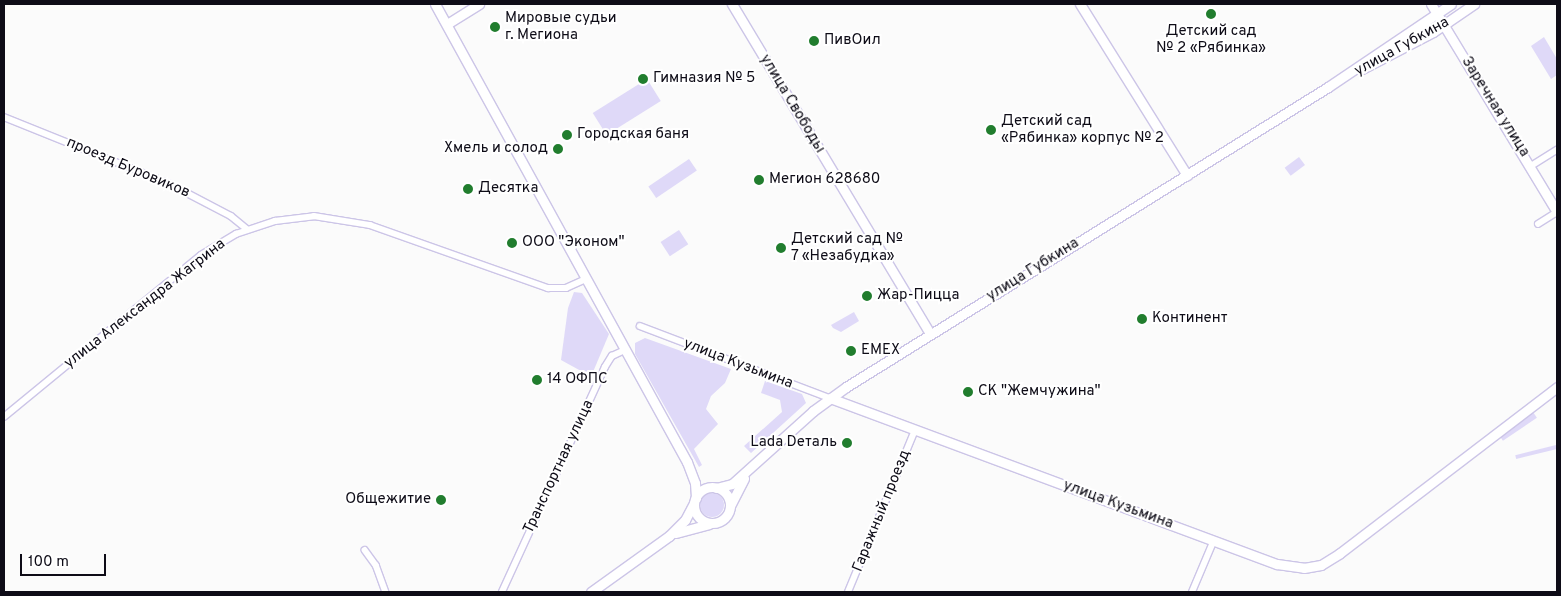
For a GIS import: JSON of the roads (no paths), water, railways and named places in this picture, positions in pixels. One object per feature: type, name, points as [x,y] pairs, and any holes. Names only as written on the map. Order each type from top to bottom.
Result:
[{"type":"main road","points":[[435,4],[688,462],[703,482],[726,495],[729,508]]},
{"type":"main road","points":[[447,24],[479,4]]},
{"type":"main road","name":"улица Свободы","points":[[732,4],[930,333]]},
{"type":"main road","points":[[1080,4],[1188,175]]},
{"type":"main road","name":"Заречная улица","points":[[1431,4],[1531,166],[1557,212]]},
{"type":"main road","name":"улица Губкина","points":[[750,469],[830,398],[930,333],[1328,87],[1452,4]]},
{"type":"main road","name":"улица Губкина","points":[[1328,87],[1444,25],[1474,4]]},
{"type":"main road","name":"улица Кузьмина","points":[[830,398],[1286,567],[1304,568],[1321,565],[1557,387]]},
{"type":"main road","points":[[688,462],[696,483],[695,500],[700,519],[714,523]]},
{"type":"main road","points":[[592,592],[669,536],[685,520],[695,500],[703,490],[732,484],[750,469]]},
{"type":"main road","points":[[669,536],[688,527],[714,523],[724,518],[736,489],[750,469]]},
{"type":"street","name":"проезд Буровиков","points":[[4,116],[160,180],[231,216],[247,229]]},
{"type":"street","points":[[1531,166],[1557,150]]},
{"type":"street","points":[[1538,224],[1557,212]]},
{"type":"street","name":"улица Александра Жагрина","points":[[4,417],[201,255],[247,229],[298,217],[338,219],[397,233],[548,288],[566,288],[586,279]]},
{"type":"street","name":"улица Кузьмина","points":[[640,326],[830,398]]},
{"type":"street","name":"Транспортная улица","points":[[502,592],[605,367],[612,356],[625,350]]},
{"type":"street","name":"Гаражный проезд","points":[[848,592],[915,430]]},
{"type":"street","points":[[1192,592],[1214,540]]},
{"type":"street","points":[[365,550],[376,566],[386,592]]},
{"type":"place","name":"Детский сад № 2 «Рябинка»","points":[[1211,14]]},
{"type":"place","name":"Мировые судьи г. Мегиона","points":[[495,27]]},
{"type":"place","name":"ПивОил","points":[[814,41]]},
{"type":"place","name":"Гимназия № 5","points":[[643,79]]},
{"type":"place","name":"Детский сад «Рябинка» корпус № 2","points":[[991,130]]},
{"type":"place","name":"Городская баня","points":[[567,135]]},
{"type":"place","name":"Хмель и солод","points":[[558,149]]},
{"type":"place","name":"Мегион 628680","points":[[759,180]]},
{"type":"place","name":"Десятка","points":[[468,189]]},
{"type":"place","name":"ООО \"Эконом\"","points":[[512,243]]},
{"type":"place","name":"Детский сад № 7 «Незабудка»","points":[[781,248]]},
{"type":"place","name":"Жар-Пицца","points":[[867,296]]},
{"type":"place","name":"Континент","points":[[1142,319]]},
{"type":"place","name":"EMEX","points":[[851,351]]},
{"type":"place","name":"14 ОФПС","points":[[537,380]]},
{"type":"place","name":"СК \"Жемчужина\"","points":[[968,392]]},
{"type":"place","name":"Lada Dеталь","points":[[847,443]]},
{"type":"place","name":"Общежитие","points":[[441,500]]}]
